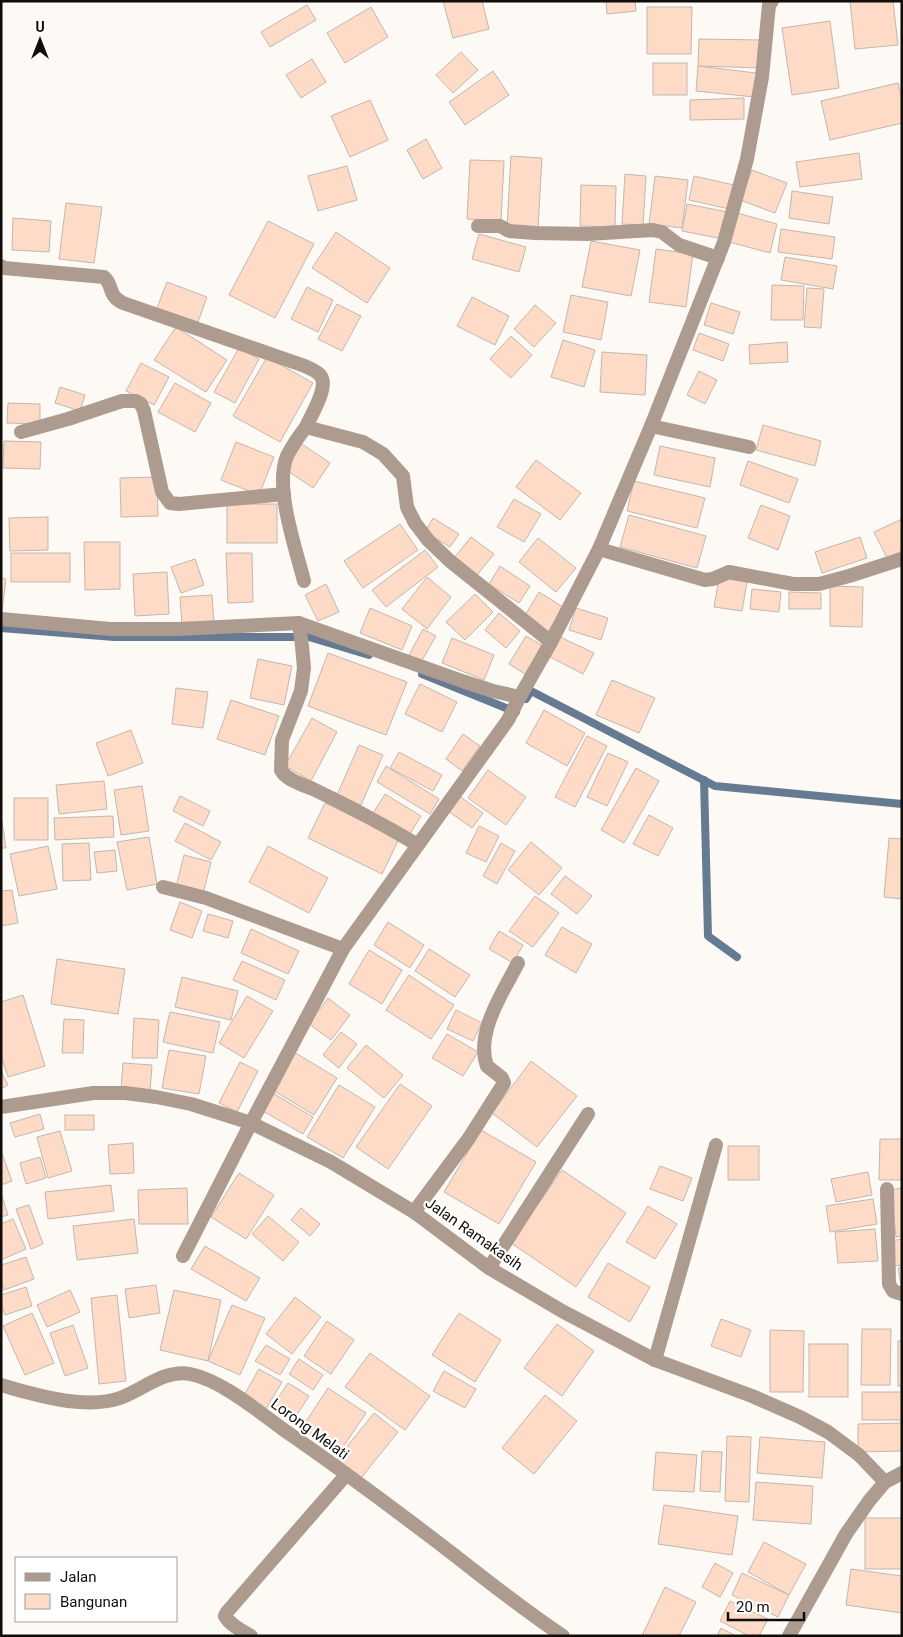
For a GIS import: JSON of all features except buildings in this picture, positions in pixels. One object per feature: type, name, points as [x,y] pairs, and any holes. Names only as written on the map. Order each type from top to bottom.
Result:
[{"type":"street","points":[[183,1256],[343,949],[508,720],[599,549],[651,426],[724,242],[747,159],[762,77],[769,6],[772,1]]},
{"type":"street","points":[[478,226],[500,226],[509,231],[535,233],[587,234],[653,230],[662,232],[679,245],[718,258]]},
{"type":"street","points":[[1,266],[4,268],[104,277],[109,283],[114,297],[123,303],[302,365],[320,375],[323,380],[321,395],[306,427],[287,457],[284,467],[284,494],[304,581]]},
{"type":"street","points":[[21,432],[122,401],[136,401],[144,411],[162,492],[170,502],[178,504],[284,494]]},
{"type":"street","points":[[651,426],[749,447]]},
{"type":"street","points":[[306,427],[363,442],[383,454],[403,476],[407,507],[415,523],[428,540],[450,561],[551,642]]},
{"type":"street","points":[[599,549],[705,580],[713,579],[729,572],[807,585],[833,581],[902,559]]},
{"type":"street","points":[[1,619],[110,629],[299,625],[519,699]]},
{"type":"street","points":[[299,625],[304,668],[301,691],[282,740],[282,774],[293,781],[345,803],[418,845]]},
{"type":"street","points":[[163,887],[206,898],[343,949]]},
{"type":"street","points":[[414,1212],[469,1138],[504,1083],[502,1078],[487,1066],[484,1048],[489,1022],[518,963]]},
{"type":"street","name":"Jalan Ramakasih","points":[[1,1107],[93,1093],[125,1093],[191,1104],[251,1123],[331,1162],[414,1212],[490,1268],[562,1311],[656,1360],[752,1396],[800,1417],[828,1432],[859,1456],[885,1482]]},
{"type":"street","points":[[490,1268],[588,1114]]},
{"type":"street","points":[[656,1360],[716,1145]]},
{"type":"street","points":[[887,1189],[889,1284],[893,1291],[902,1294]]},
{"type":"street","name":"Lorong Melati","points":[[1,1385],[67,1400],[99,1402],[119,1398],[170,1375],[190,1374],[229,1391],[432,1538],[536,1618],[563,1636]]},
{"type":"street","points":[[789,1636],[846,1534],[885,1482],[902,1473]]},
{"type":"street","points":[[251,1636],[227,1619],[227,1612],[346,1475]]},
{"type":"waterway","points":[[1,628],[114,637],[309,637],[369,655]]},
{"type":"waterway","points":[[422,674],[516,712]]},
{"type":"waterway","points":[[526,699],[531,691],[715,786],[902,804]]},
{"type":"waterway","points":[[704,780],[708,936],[737,957]]}]
